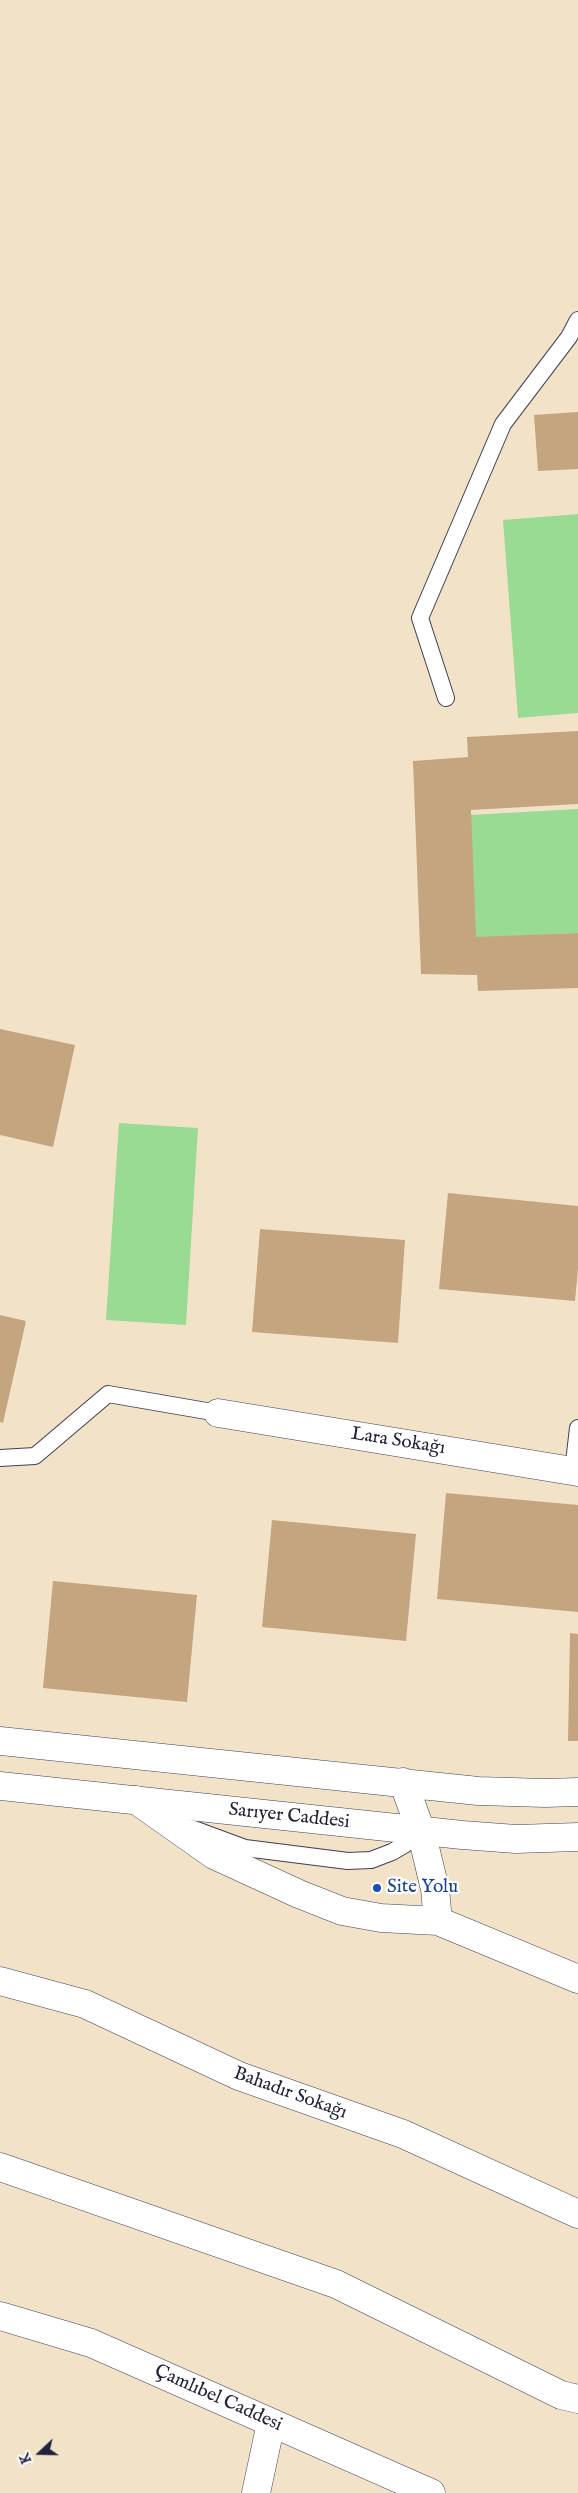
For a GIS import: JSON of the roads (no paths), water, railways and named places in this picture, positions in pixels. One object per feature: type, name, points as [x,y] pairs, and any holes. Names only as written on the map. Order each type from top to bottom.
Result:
[{"type":"street","name":"Lara Sokağı","points":[[218,1413],[575,1471]]},
{"type":"street","points":[[0,1741],[478,1791],[578,1792]]},
{"type":"street","points":[[403,1782],[421,1831],[435,1889],[438,1921]]},
{"type":"street","name":"Sarıyer Caddesi","points":[[0,1786],[421,1831],[516,1839],[578,1837]]},
{"type":"street","points":[[136,1800],[214,1855],[299,1894],[342,1911],[381,1918],[438,1921],[578,1979]]},
{"type":"street","name":"Bahadır Sokağı","points":[[0,1981],[85,2004],[239,2076],[403,2134],[578,2214]]},
{"type":"street","points":[[0,2167],[336,2284],[561,2395],[578,2399]]},
{"type":"street","name":"Çamlıbel Caddesi","points":[[0,2316],[91,2343],[431,2493]]},
{"type":"street","points":[[256,2493],[271,2422]]},
{"type":"lane","points":[[446,698],[420,618],[502,424],[569,337],[578,320]]},
{"type":"lane","points":[[0,1458],[35,1456],[108,1394],[218,1413]]},
{"type":"lane","points":[[575,1471],[578,1428]]},
{"type":"lane","points":[[136,1800],[196,1831],[246,1848],[348,1861],[371,1860],[392,1852],[421,1831]]},
{"type":"place","name":"Site Yolu","points":[[377,1888]]}]
